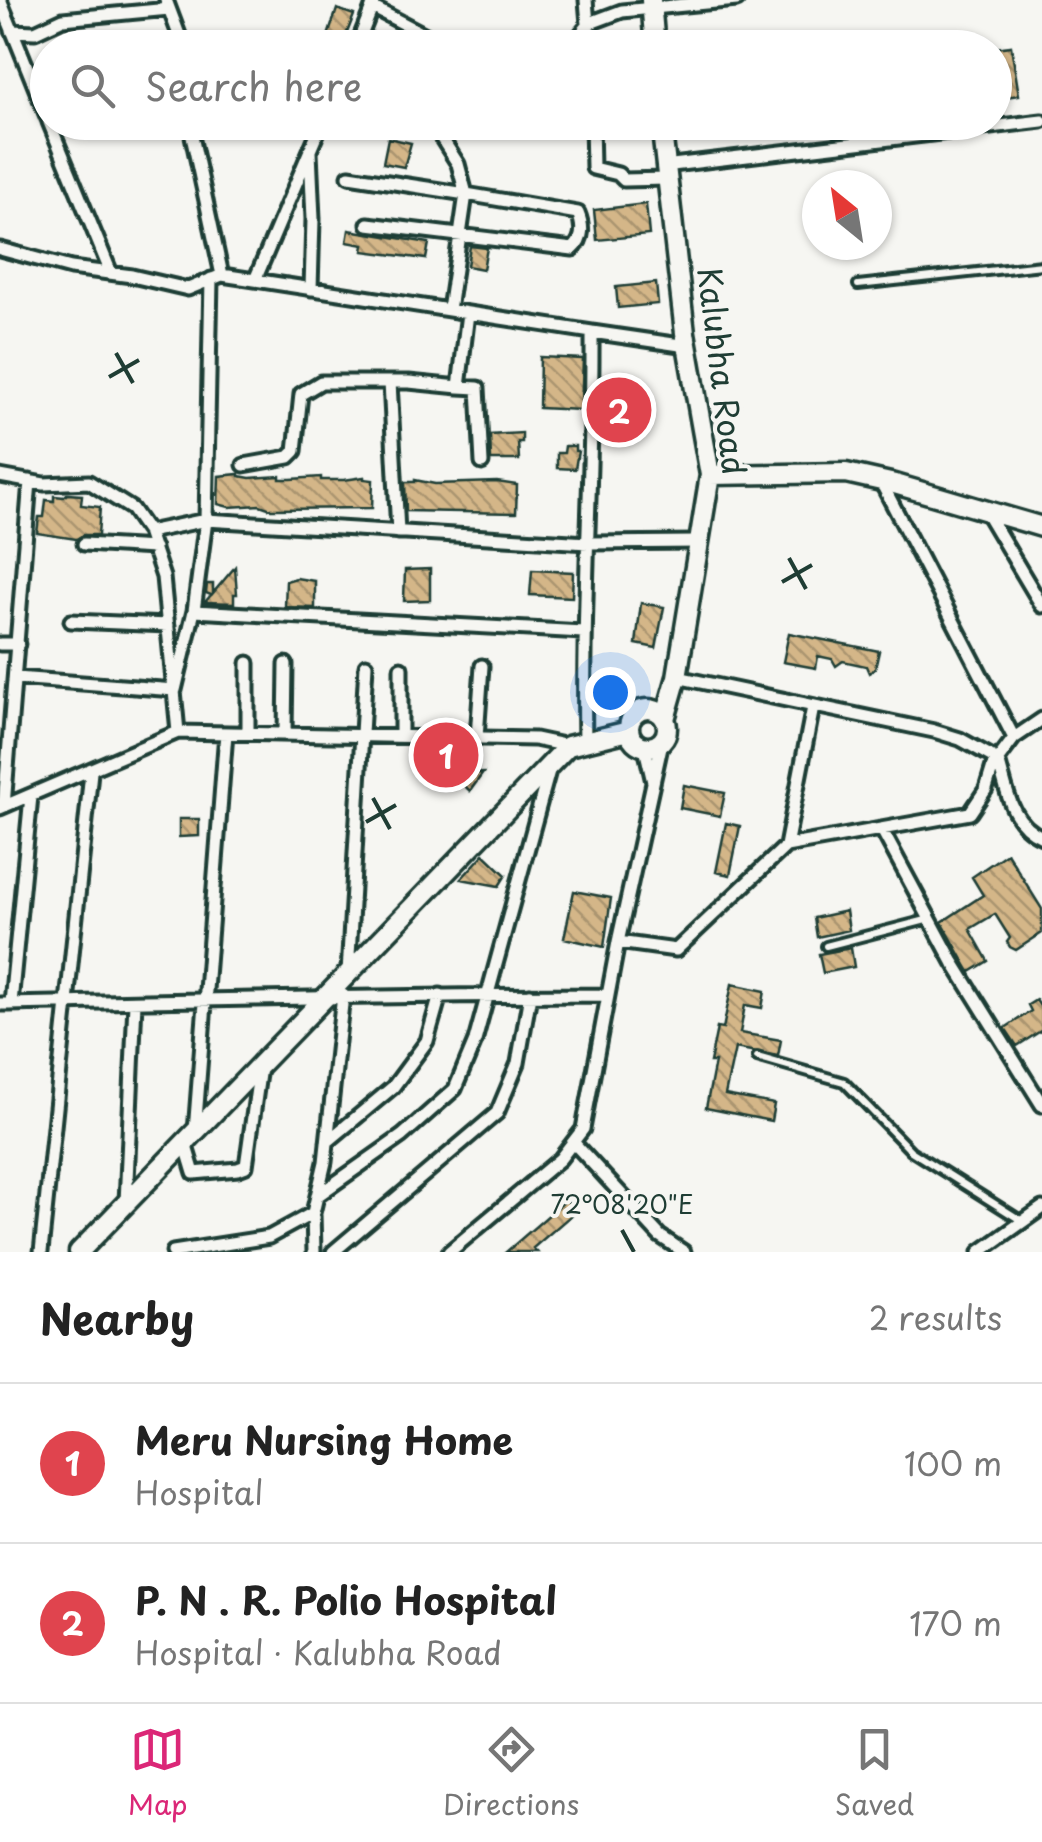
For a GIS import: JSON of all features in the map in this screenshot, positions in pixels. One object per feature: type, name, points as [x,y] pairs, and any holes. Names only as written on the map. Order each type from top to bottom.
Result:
[{"type":"street","points":[[0,0],[30,76]]},
{"type":"street","points":[[586,0],[590,30]]},
{"type":"street","points":[[584,30],[590,22],[651,5],[737,0]]},
{"type":"street","points":[[363,30],[373,3],[416,30]]},
{"type":"street","points":[[38,30],[63,19],[167,4],[177,30]]},
{"type":"street","points":[[651,5],[653,30]]},
{"type":"street","points":[[12,31],[30,32]]},
{"type":"street","points":[[1012,123],[1042,121]]},
{"type":"street","points":[[56,140],[111,273]]},
{"type":"street","points":[[175,690],[194,611],[206,520],[217,277],[193,140]]},
{"type":"street","points":[[255,280],[314,140]]},
{"type":"street","points":[[441,140],[458,164],[466,194],[449,310]]},
{"type":"street","points":[[592,140],[593,168],[618,174],[624,180],[858,140]]},
{"type":"street","name":"Kalubha Road","points":[[662,140],[687,346],[710,475],[676,681]]},
{"type":"street","points":[[310,148],[311,289]]},
{"type":"street","points":[[350,176],[578,213],[582,228],[579,244],[573,248],[368,224]]},
{"type":"street","points":[[0,249],[72,268],[188,289],[217,277],[255,280],[687,346]]},
{"type":"street","points":[[460,387],[468,313]]},
{"type":"street","points":[[583,742],[592,332]]},
{"type":"street","points":[[244,465],[289,457],[295,451],[301,394],[321,382],[478,388],[482,464]]},
{"type":"street","points":[[390,382],[398,532]]},
{"type":"street","points":[[710,475],[846,473],[1042,527]]},
{"type":"street","points":[[0,476],[30,482],[88,482],[132,509],[148,532],[163,576],[178,732]]},
{"type":"street","points":[[880,480],[1014,738]]},
{"type":"street","points":[[30,482],[16,678],[7,705],[2,807],[178,732],[583,742]]},
{"type":"street","points":[[985,510],[1042,606]]},
{"type":"street","points":[[148,532],[206,520],[588,543],[699,542]]},
{"type":"street","points":[[84,544],[154,548]]},
{"type":"street","points":[[194,611],[583,632]]},
{"type":"street","points":[[71,621],[168,625]]},
{"type":"street","points":[[0,644],[18,644]]},
{"type":"street","points":[[248,664],[248,733]]},
{"type":"street","points":[[285,733],[286,664]]},
{"type":"street","points":[[348,973],[366,665]]},
{"type":"street","points":[[477,738],[482,666]]},
{"type":"street","points":[[401,668],[401,735]]},
{"type":"street","points":[[16,678],[175,690]]},
{"type":"street","points":[[659,714],[676,681],[950,734],[998,760],[1015,815],[1028,830],[1042,837]]},
{"type":"street","points":[[786,846],[813,706]]},
{"type":"street","points":[[79,1252],[260,1065],[335,995],[348,973],[552,763],[583,742],[630,724],[641,710],[659,714],[668,731],[654,745],[654,786],[618,942],[583,1129],[560,1159],[449,1252]]},
{"type":"street","points":[[618,942],[676,950],[786,846],[970,813],[1014,738],[1042,719]]},
{"type":"street","points":[[630,724],[634,742],[654,745]]},
{"type":"street","points":[[226,733],[206,1001],[190,1137],[194,1174],[246,1166],[260,1065]]},
{"type":"street","points":[[317,1196],[402,1136],[455,1090],[488,995],[552,763]]},
{"type":"street","points":[[42,1252],[91,772]]},
{"type":"street","points":[[31,796],[5,1004],[335,995],[608,995]]},
{"type":"street","points":[[882,830],[1042,1105]]},
{"type":"street","points":[[314,1252],[313,1213],[327,1142],[335,995]]},
{"type":"street","points":[[327,1142],[393,1087],[427,1040],[440,995]]},
{"type":"street","points":[[333,1252],[497,1113],[518,1063],[530,995]]},
{"type":"street","points":[[126,1204],[135,1002]]},
{"type":"street","points":[[572,1142],[660,1236],[684,1252]]},
{"type":"street","points":[[980,1252],[1042,1208]]},
{"type":"street","points":[[173,1252],[269,1238],[313,1213]]},
{"type":"lane","points":[[858,284],[1042,265]]},
{"type":"lane","points":[[826,946],[930,918]]},
{"type":"lane","points":[[757,1058],[844,1082],[911,1151],[1023,1221]]},
{"type":"building","points":[[337,9],[354,15],[348,30],[330,30]]},
{"type":"building","points":[[1012,52],[1019,95],[1012,96]]},
{"type":"building","points":[[388,140],[411,143],[404,167],[383,163]]},
{"type":"building","points":[[646,204],[649,235],[597,240],[594,210]]},
{"type":"building","points":[[349,230],[429,243],[426,259],[363,251],[364,245],[347,242]]},
{"type":"building","points":[[470,246],[487,248],[483,269],[467,266]]},
{"type":"building","points":[[656,283],[658,304],[618,308],[616,287]]},
{"type":"building","points":[[540,357],[583,359],[581,410],[539,408]]},
{"type":"building","points":[[608,396],[629,396],[630,421],[608,422]]},
{"type":"building","points":[[522,433],[519,460],[491,460],[490,435]]},
{"type":"building","points":[[565,446],[575,446],[578,451],[575,469],[557,468],[557,453],[564,453]]},
{"type":"building","points":[[239,474],[250,478],[321,480],[364,477],[373,480],[372,508],[271,509],[218,504],[219,476]]},
{"type":"building","points":[[405,482],[435,484],[517,485],[516,513],[406,511]]},
{"type":"building","points":[[82,495],[81,505],[100,507],[98,535],[76,539],[37,533],[46,500],[54,501],[54,496]]},
{"type":"building","points":[[235,567],[234,603],[205,602],[211,595],[206,593],[207,584],[213,584],[213,593]]},
{"type":"building","points":[[430,569],[430,600],[404,601],[405,570]]},
{"type":"building","points":[[532,570],[573,572],[572,597],[530,595]]},
{"type":"building","points":[[286,581],[315,581],[315,608],[285,607]]},
{"type":"building","points":[[641,603],[664,607],[656,648],[636,644]]},
{"type":"building","points":[[789,633],[879,651],[875,669],[869,673],[866,666],[843,661],[836,666],[832,659],[818,656],[816,668],[783,662]]},
{"type":"building","points":[[436,746],[454,747],[454,774],[483,773],[470,791],[447,769],[436,769]]},
{"type":"building","points":[[684,785],[725,793],[720,816],[680,808]]},
{"type":"building","points":[[179,819],[199,819],[199,836],[179,837]]},
{"type":"building","points":[[726,823],[740,826],[730,875],[716,872]]},
{"type":"building","points":[[1007,853],[1042,909],[1042,933],[1016,950],[1007,942],[1010,938],[995,914],[970,929],[988,961],[970,972],[942,922],[983,895],[972,877]]},
{"type":"building","points":[[484,854],[506,875],[499,886],[461,879]]},
{"type":"building","points":[[574,891],[611,898],[604,947],[564,938]]},
{"type":"building","points":[[846,911],[849,930],[817,937],[814,918]]},
{"type":"building","points":[[851,948],[854,967],[823,973],[819,954]]},
{"type":"building","points":[[732,984],[765,991],[762,1008],[745,1005],[740,1033],[781,1040],[778,1056],[735,1048],[725,1095],[774,1104],[771,1121],[706,1108],[717,1028],[723,1029]]},
{"type":"building","points":[[1036,1000],[1042,1009],[1042,1030],[1017,1046],[1005,1028],[1031,1011],[1028,1005]]},
{"type":"building","points":[[566,1200],[576,1211],[533,1248],[537,1252],[506,1252]]},
{"type":"place","name":"P. N . R. Polio Hospital","points":[[619,410]]},
{"type":"place","name":"Meru Nursing Home","points":[[446,755]]}]
